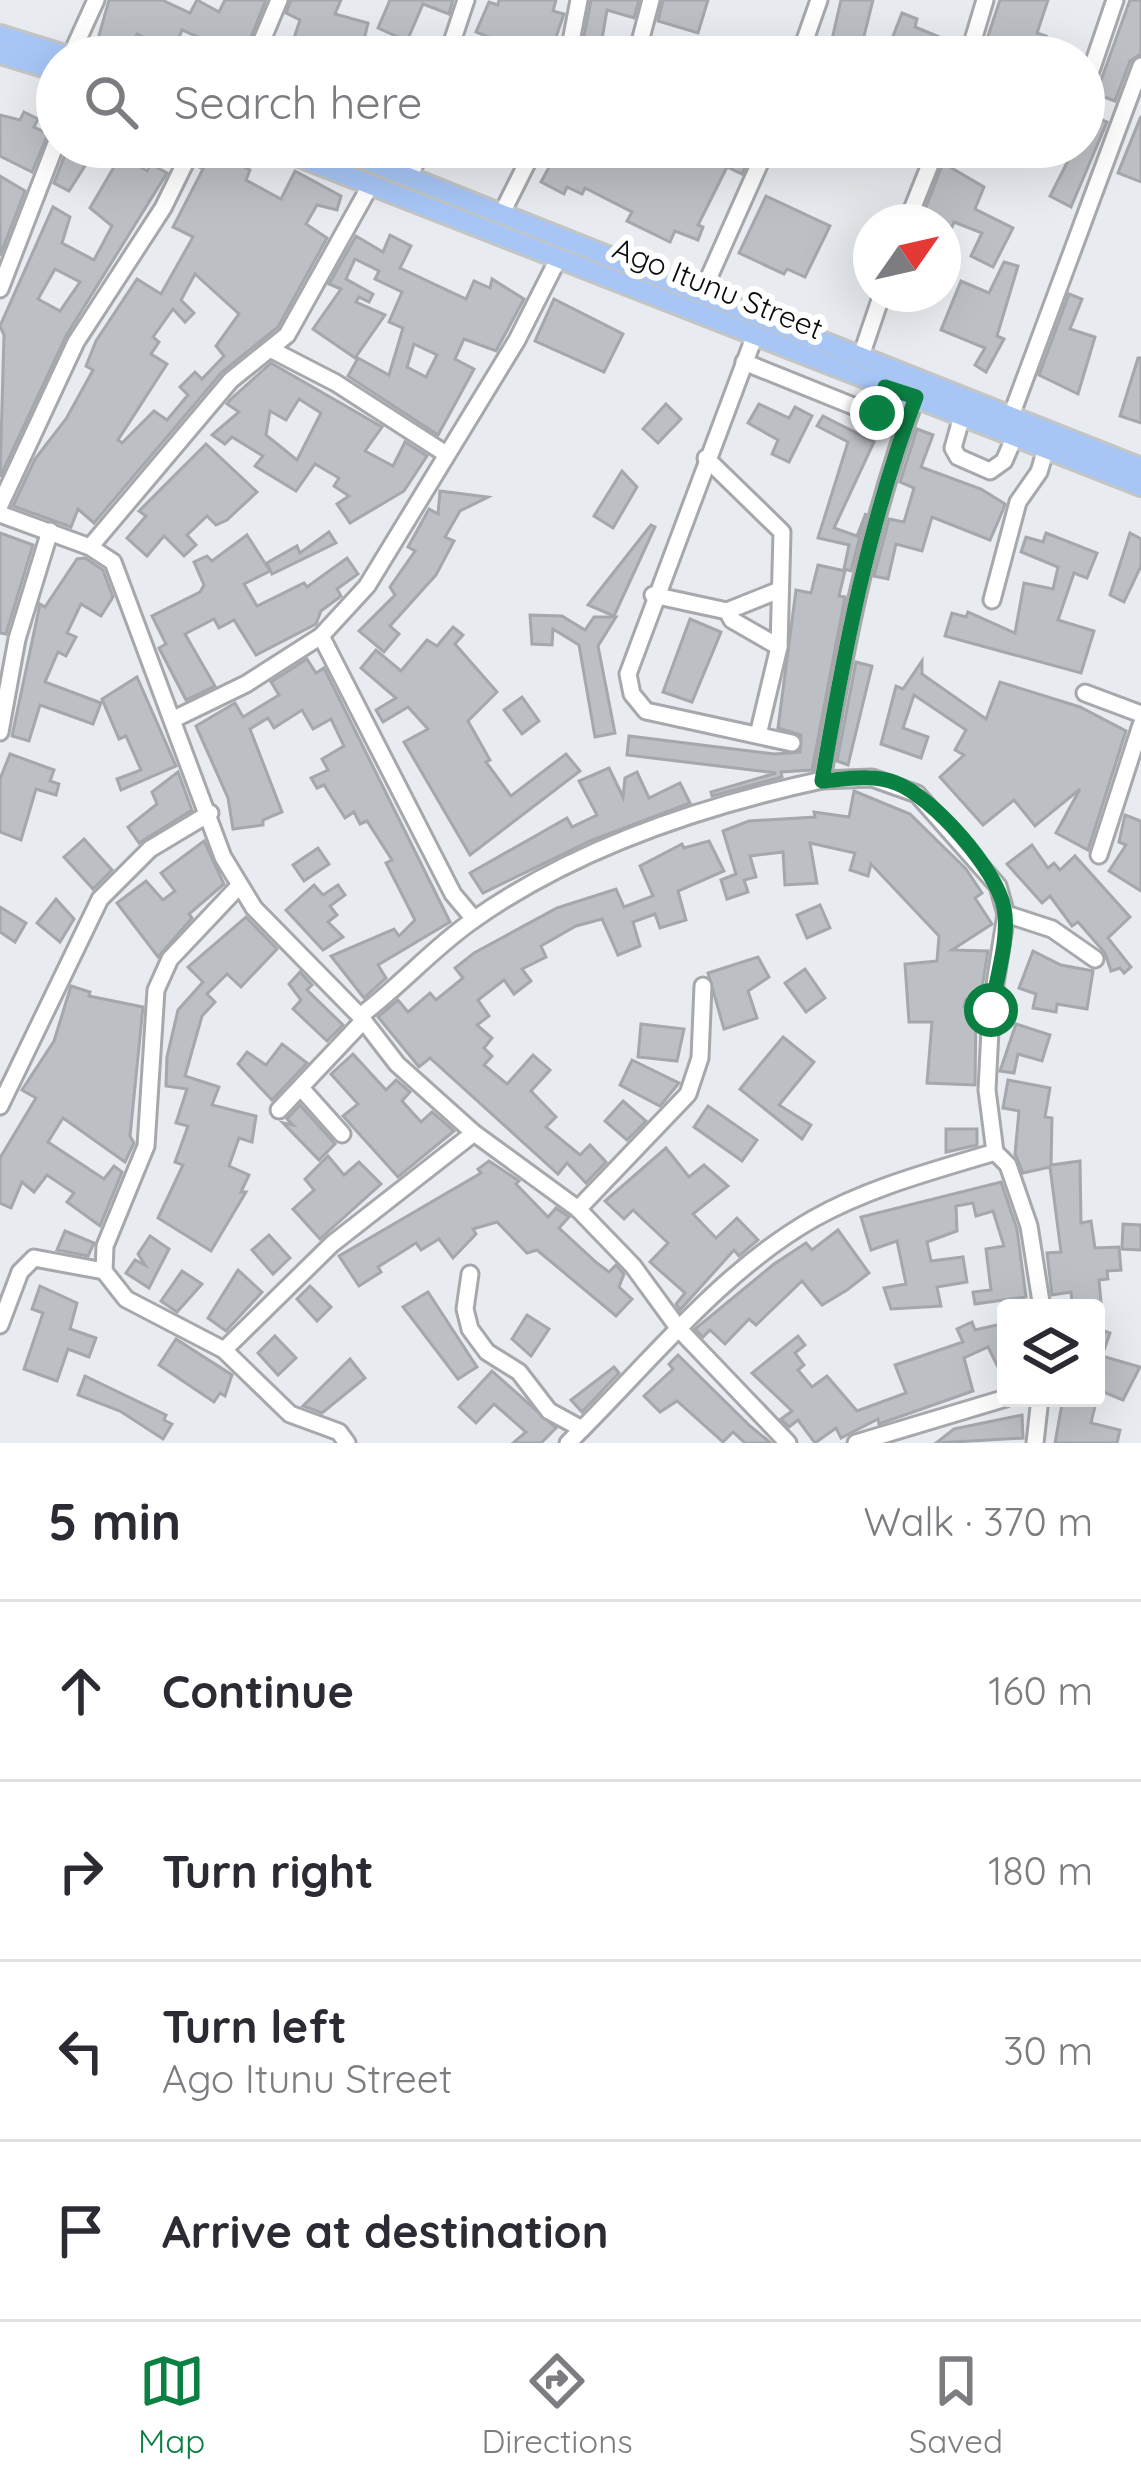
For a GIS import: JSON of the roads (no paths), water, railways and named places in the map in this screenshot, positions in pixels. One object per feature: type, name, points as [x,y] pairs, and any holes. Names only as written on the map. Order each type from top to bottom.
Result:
[{"type":"main road","points":[[0,35],[36,46]]},
{"type":"main road","points":[[0,54],[36,65]]},
{"type":"main road","name":"Ago Itunu Street","points":[[326,168],[406,194],[1141,486]]},
{"type":"main road","name":"Ago Itunu Street","points":[[389,168],[1141,468]]},
{"type":"street","points":[[80,36],[96,0]]},
{"type":"street","points":[[264,36],[279,0]]},
{"type":"street","points":[[454,36],[466,0]]},
{"type":"street","points":[[572,36],[579,0]]},
{"type":"street","points":[[642,36],[651,0]]},
{"type":"street","points":[[806,36],[819,0]]},
{"type":"street","points":[[974,36],[985,0]]},
{"type":"street","points":[[1103,36],[1115,0]]},
{"type":"street","points":[[1105,163],[1141,66]]},
{"type":"street","points":[[0,289],[47,168]]},
{"type":"street","points":[[0,505],[76,342],[164,208],[183,168]]},
{"type":"street","points":[[410,176],[414,168]]},
{"type":"street","points":[[502,213],[524,168]]},
{"type":"street","points":[[702,293],[758,168]]},
{"type":"street","points":[[914,204],[929,168]]},
{"type":"street","points":[[1011,416],[1103,168]]},
{"type":"street","points":[[91,547],[232,380],[272,350],[299,318],[370,186]]},
{"type":"street","points":[[174,719],[246,684],[321,636],[394,549],[517,340],[559,257]]},
{"type":"street","points":[[861,356],[876,312]]},
{"type":"street","points":[[755,335],[653,596],[628,674],[632,694],[646,711],[792,743]]},
{"type":"street","points":[[272,350],[336,383],[446,454]]},
{"type":"street","points":[[744,362],[868,412],[881,409],[885,387]]},
{"type":"street","points":[[822,781],[841,668],[880,501],[916,397]]},
{"type":"street","points":[[962,416],[953,448],[958,457],[990,471],[1004,461],[1015,436]]},
{"type":"street","points":[[992,600],[1018,502],[1040,472],[1046,448]]},
{"type":"street","points":[[706,458],[782,532],[778,647],[758,735]]},
{"type":"street","points":[[0,514],[91,547],[113,562],[239,886],[362,1018],[397,1064],[474,1133],[578,1209],[633,1266],[679,1329],[788,1443]]},
{"type":"street","points":[[0,732],[17,639],[50,531]]},
{"type":"street","points":[[653,596],[727,611],[777,591]]},
{"type":"street","points":[[727,611],[732,620],[778,647]]},
{"type":"street","points":[[321,636],[453,894],[474,919]]},
{"type":"street","points":[[1085,693],[1141,713]]},
{"type":"street","points":[[1099,855],[1141,725]]},
{"type":"street","points":[[279,1110],[362,1018],[474,919],[615,845],[677,819],[822,781],[872,778],[917,794],[974,852],[998,886],[1006,914],[991,1010],[987,1090],[995,1152],[1008,1165],[1029,1226],[1041,1299]]},
{"type":"street","points":[[0,1106],[100,899],[150,849],[210,813]]},
{"type":"street","points":[[239,886],[170,959],[156,990],[146,1146],[105,1246],[104,1271],[125,1299],[224,1350],[290,1414],[339,1432],[347,1443]]},
{"type":"street","points":[[1006,914],[1052,928],[1095,959]]},
{"type":"street","points":[[578,1209],[688,1094],[700,1058],[703,986]]},
{"type":"street","points":[[301,1088],[342,1135]]},
{"type":"street","points":[[224,1350],[332,1244],[474,1133]]},
{"type":"street","points":[[568,1443],[679,1329],[753,1262],[814,1219],[888,1184],[995,1152]]},
{"type":"street","points":[[0,1325],[20,1272],[34,1258],[104,1271]]},
{"type":"street","points":[[470,1274],[465,1309],[487,1352],[520,1372],[549,1411],[582,1429]]},
{"type":"street","points":[[856,1443],[997,1401]]},
{"type":"street","points":[[1035,1443],[1039,1407]]}]
